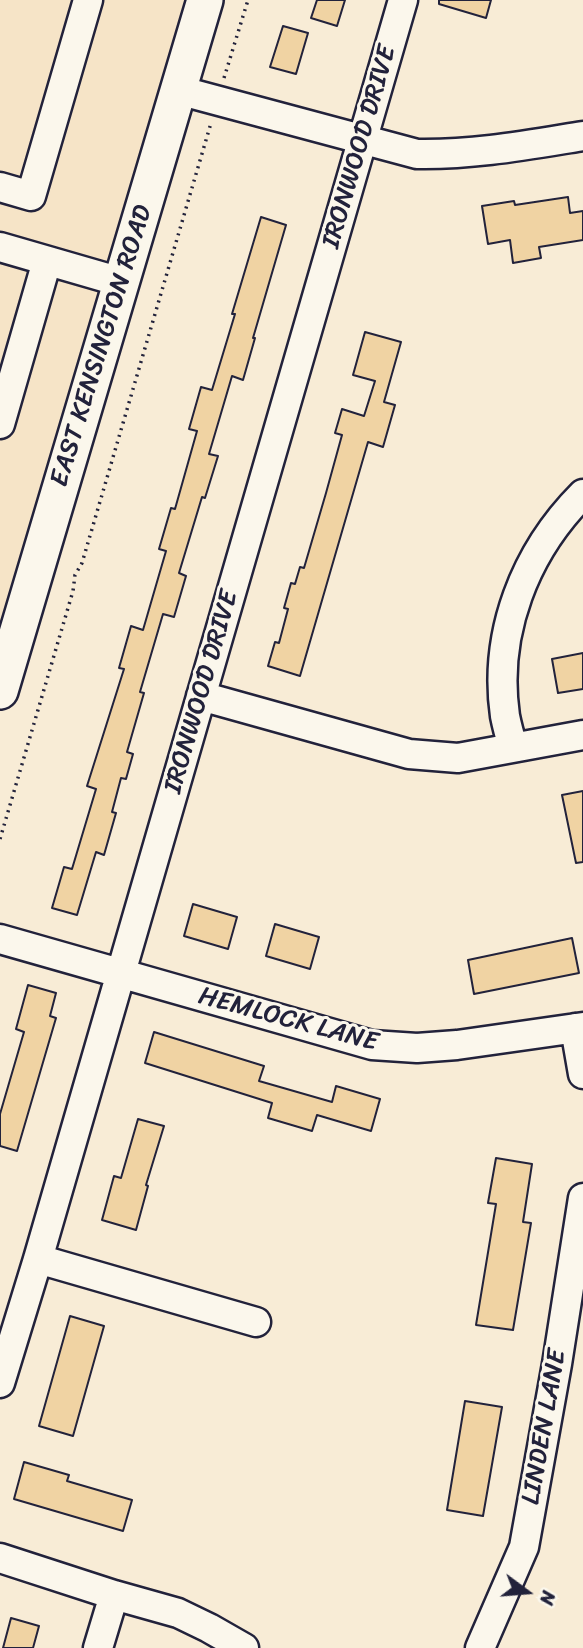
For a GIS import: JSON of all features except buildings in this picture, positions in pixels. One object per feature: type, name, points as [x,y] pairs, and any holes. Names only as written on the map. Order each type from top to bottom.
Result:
[{"type":"main road","name":"EAST KENSINGTON ROAD","points":[[0,691],[205,0]]},
{"type":"street","points":[[0,187],[31,196],[89,0]]},
{"type":"street","name":"IRONWOOD DRIVE","points":[[0,1383],[403,0]]},
{"type":"street","points":[[178,89],[417,154],[482,152],[583,136]]},
{"type":"street","points":[[0,247],[121,282]]},
{"type":"street","points":[[0,424],[47,261]]},
{"type":"street","points":[[513,747],[503,688],[508,629],[517,594],[547,536],[583,494]]},
{"type":"street","points":[[201,696],[409,754],[458,758],[583,735]]},
{"type":"street","name":"HEMLOCK LANE","points":[[0,939],[372,1045],[417,1048],[457,1045],[579,1028]]},
{"type":"street","points":[[579,1028],[583,1074]]},
{"type":"street","name":"LINDEN LANE","points":[[480,1648],[524,1547],[583,1198]]},
{"type":"street","points":[[38,1259],[256,1322]]},
{"type":"street","points":[[0,1558],[178,1614],[244,1648]]},
{"type":"street","points":[[98,1648],[114,1595]]},
{"type":"path","points":[[0,839],[73,591],[75,575],[86,550],[248,0]]},
{"type":"shaded area","points":[[0,0],[191,0],[0,661]]}]
